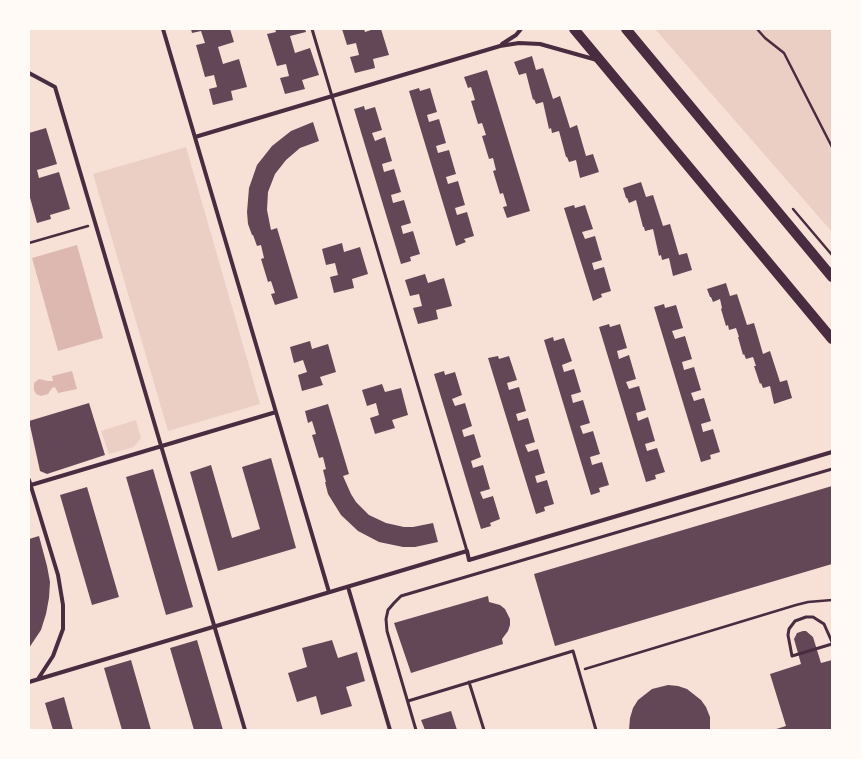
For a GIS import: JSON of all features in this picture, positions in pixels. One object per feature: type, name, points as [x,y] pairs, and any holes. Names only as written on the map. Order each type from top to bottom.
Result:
[{"type":"main road","points":[[574,29],[832,339]]},
{"type":"main road","points":[[626,29],[832,277]]},
{"type":"street","points":[[163,29],[329,592]]},
{"type":"street","points":[[500,46],[516,35],[521,29]]},
{"type":"street","points":[[195,137],[500,46],[519,42],[540,44],[601,61]]},
{"type":"street","points":[[29,73],[55,87],[245,730]]},
{"type":"street","points":[[31,485],[276,412]]},
{"type":"street","points":[[29,682],[467,551],[469,560],[832,452]]},
{"type":"street","points":[[29,480],[58,575],[63,605],[63,629],[53,656],[38,679]]},
{"type":"street","points":[[348,586],[390,730]]},
{"type":"lane","points":[[312,29],[467,551]]},
{"type":"lane","points":[[416,730],[387,631],[386,619],[388,610],[401,596],[832,469]]},
{"type":"lane","points":[[806,617],[814,617],[824,624],[832,643],[792,656],[788,635],[789,629],[795,621],[806,617]]},
{"type":"lane","points":[[408,701],[573,651],[596,730]]},
{"type":"lane","points":[[469,682],[484,730]]},
{"type":"path","points":[[757,29],[765,38],[784,53],[832,147]]},
{"type":"path","points":[[29,243],[96,224]]},
{"type":"path","points":[[579,671],[796,605],[821,600],[832,600]]},
{"type":"shaded area","points":[[655,29],[832,29],[832,232]]},
{"type":"shaded area","points":[[186,147],[260,404],[168,431],[93,174]]},
{"type":"shaded area","points":[[77,245],[103,338],[58,351],[32,258]]},
{"type":"shaded area","points":[[72,371],[77,389],[58,393],[55,387],[52,388],[48,394],[41,396],[36,394],[34,390],[34,383],[39,379],[53,381],[52,376]]},
{"type":"shaded area","points":[[136,420],[141,438],[134,447],[109,454],[101,431]]},
{"type":"building","points":[[191,29],[230,29],[234,42],[218,47],[223,64],[239,59],[247,87],[231,91],[233,100],[213,105],[209,89],[217,87],[214,75],[205,77],[196,45],[205,43],[201,31],[192,33]]},
{"type":"building","points":[[275,29],[305,29],[306,32],[290,36],[295,53],[310,48],[319,75],[302,80],[305,89],[285,94],[280,78],[289,76],[286,64],[277,66],[267,34],[276,32]]},
{"type":"building","points":[[342,29],[364,29],[365,32],[374,29],[381,29],[389,55],[373,59],[375,68],[355,73],[350,57],[359,55],[356,43],[347,45]]},
{"type":"building","points":[[532,56],[536,70],[543,68],[553,99],[560,96],[570,128],[577,125],[586,156],[593,154],[599,172],[580,178],[576,160],[569,162],[566,157],[559,131],[552,133],[551,128],[549,129],[543,102],[536,104],[534,99],[533,100],[526,73],[519,75],[514,62]]},
{"type":"building","points":[[487,70],[530,211],[507,218],[503,207],[507,206],[503,193],[500,194],[493,171],[496,170],[493,158],[489,159],[482,136],[486,135],[482,123],[478,124],[471,101],[475,100],[471,87],[468,88],[464,77]]},
{"type":"building","points":[[419,88],[420,91],[430,88],[437,112],[427,115],[429,122],[439,119],[446,143],[436,146],[438,153],[449,150],[456,174],[446,177],[448,184],[458,181],[465,205],[455,208],[457,215],[467,212],[474,236],[464,239],[466,242],[456,246],[409,91]]},
{"type":"building","points":[[364,106],[365,110],[375,107],[382,130],[372,133],[375,141],[385,137],[392,161],[382,164],[384,172],[394,169],[401,192],[391,195],[393,203],[404,200],[411,223],[401,226],[403,234],[413,231],[420,254],[410,257],[411,261],[401,264],[354,109]]},
{"type":"building","points":[[313,122],[319,141],[300,148],[286,160],[275,174],[268,192],[267,210],[271,230],[277,228],[298,298],[275,305],[271,294],[275,293],[271,281],[268,282],[261,259],[264,258],[261,245],[257,246],[248,224],[247,212],[249,188],[257,165],[272,146],[291,131]]},
{"type":"building","points":[[46,128],[57,164],[37,170],[39,178],[59,172],[70,209],[50,215],[51,219],[37,223],[29,194],[29,133]]},
{"type":"building","points":[[641,182],[646,197],[653,195],[663,226],[670,224],[679,255],[687,253],[692,270],[673,276],[669,258],[662,260],[661,255],[659,256],[653,229],[645,231],[636,200],[629,203],[623,188]]},
{"type":"building","points":[[574,205],[575,208],[585,205],[593,229],[582,232],[585,239],[595,236],[602,260],[592,263],[594,270],[604,267],[611,291],[601,294],[602,297],[593,301],[564,208]]},
{"type":"building","points":[[342,243],[344,252],[360,247],[368,274],[352,279],[354,288],[334,293],[330,277],[338,275],[335,263],[326,265],[322,249]]},
{"type":"building","points":[[425,274],[428,283],[444,278],[452,306],[436,310],[438,319],[418,324],[413,308],[422,306],[419,294],[410,296],[405,280]]},
{"type":"building","points":[[726,283],[730,296],[737,294],[747,325],[754,323],[763,354],[770,351],[780,382],[787,380],[792,398],[774,404],[770,386],[763,388],[761,383],[760,384],[754,366],[756,366],[753,357],[746,359],[744,354],[743,355],[736,328],[729,330],[728,325],[726,326],[720,299],[713,302],[707,289]]},
{"type":"building","points":[[664,304],[665,308],[676,305],[683,328],[672,331],[675,339],[685,336],[692,359],[682,362],[684,370],[694,367],[701,390],[691,393],[694,401],[704,398],[711,421],[701,424],[703,432],[713,429],[720,452],[710,455],[711,459],[701,462],[654,307]]},
{"type":"building","points":[[609,324],[610,327],[620,324],[627,348],[617,351],[619,359],[629,355],[636,379],[626,382],[629,389],[639,386],[646,410],[636,413],[638,421],[648,417],[655,441],[645,444],[647,451],[657,448],[665,472],[655,475],[656,479],[646,482],[599,327]]},
{"type":"building","points":[[553,337],[554,341],[564,338],[572,361],[562,365],[564,372],[574,369],[581,392],[571,395],[573,403],[583,400],[590,423],[580,426],[583,434],[593,431],[600,454],[590,457],[592,465],[602,462],[609,485],[599,488],[600,492],[591,495],[544,340]]},
{"type":"building","points":[[310,341],[312,349],[328,344],[336,372],[320,377],[323,385],[302,391],[298,375],[307,372],[303,360],[294,363],[290,347]]},
{"type":"building","points":[[498,356],[499,359],[509,356],[517,380],[507,383],[509,390],[519,387],[526,411],[516,414],[518,421],[528,418],[535,442],[525,445],[528,452],[538,449],[545,473],[535,476],[537,483],[547,480],[554,504],[544,507],[545,511],[536,514],[488,358]]},
{"type":"building","points":[[444,371],[445,375],[455,372],[462,395],[452,399],[455,406],[465,403],[472,426],[462,430],[464,437],[474,434],[481,457],[471,461],[473,468],[483,465],[490,489],[480,492],[483,499],[493,496],[500,519],[490,523],[491,526],[481,529],[434,374]]},
{"type":"building","points":[[382,384],[385,392],[401,388],[408,415],[392,420],[395,428],[375,434],[370,418],[379,415],[376,403],[367,406],[362,390]]},
{"type":"building","points":[[89,403],[105,455],[47,474],[40,471],[29,421]]},
{"type":"building","points":[[328,404],[349,474],[343,476],[356,502],[369,515],[386,523],[404,527],[413,527],[433,523],[438,542],[415,547],[403,547],[379,542],[358,531],[341,515],[328,494],[323,470],[326,469],[323,457],[319,458],[312,435],[316,434],[312,421],[308,423],[305,411]]},
{"type":"building","points":[[271,458],[296,548],[218,571],[190,472],[211,465],[232,538],[260,529],[242,467]]},
{"type":"building","points":[[153,469],[193,607],[166,615],[126,477]]},
{"type":"building","points":[[832,486],[832,564],[555,646],[534,574]]},
{"type":"building","points":[[87,487],[119,597],[92,605],[60,495]]},
{"type":"building","points":[[39,536],[50,582],[49,598],[41,630],[29,648],[29,539]]},
{"type":"building","points":[[488,596],[489,602],[500,605],[505,609],[510,619],[508,631],[502,639],[503,644],[411,673],[394,623]]},
{"type":"building","points":[[806,631],[813,637],[821,663],[832,660],[832,730],[773,730],[786,726],[770,674],[801,664],[794,639],[797,633]]},
{"type":"building","points":[[197,640],[223,730],[194,730],[170,648]]},
{"type":"building","points":[[332,640],[338,658],[357,652],[365,681],[346,687],[352,706],[321,715],[316,696],[297,702],[288,673],[307,667],[302,648]]},
{"type":"building","points":[[131,660],[151,730],[122,730],[104,668]]},
{"type":"building","points":[[668,685],[687,689],[701,700],[710,717],[710,730],[629,730],[633,708],[638,700],[652,689]]},
{"type":"building","points":[[64,697],[73,730],[53,730],[45,703]]},
{"type":"building","points":[[451,711],[457,730],[425,730],[421,720]]}]
